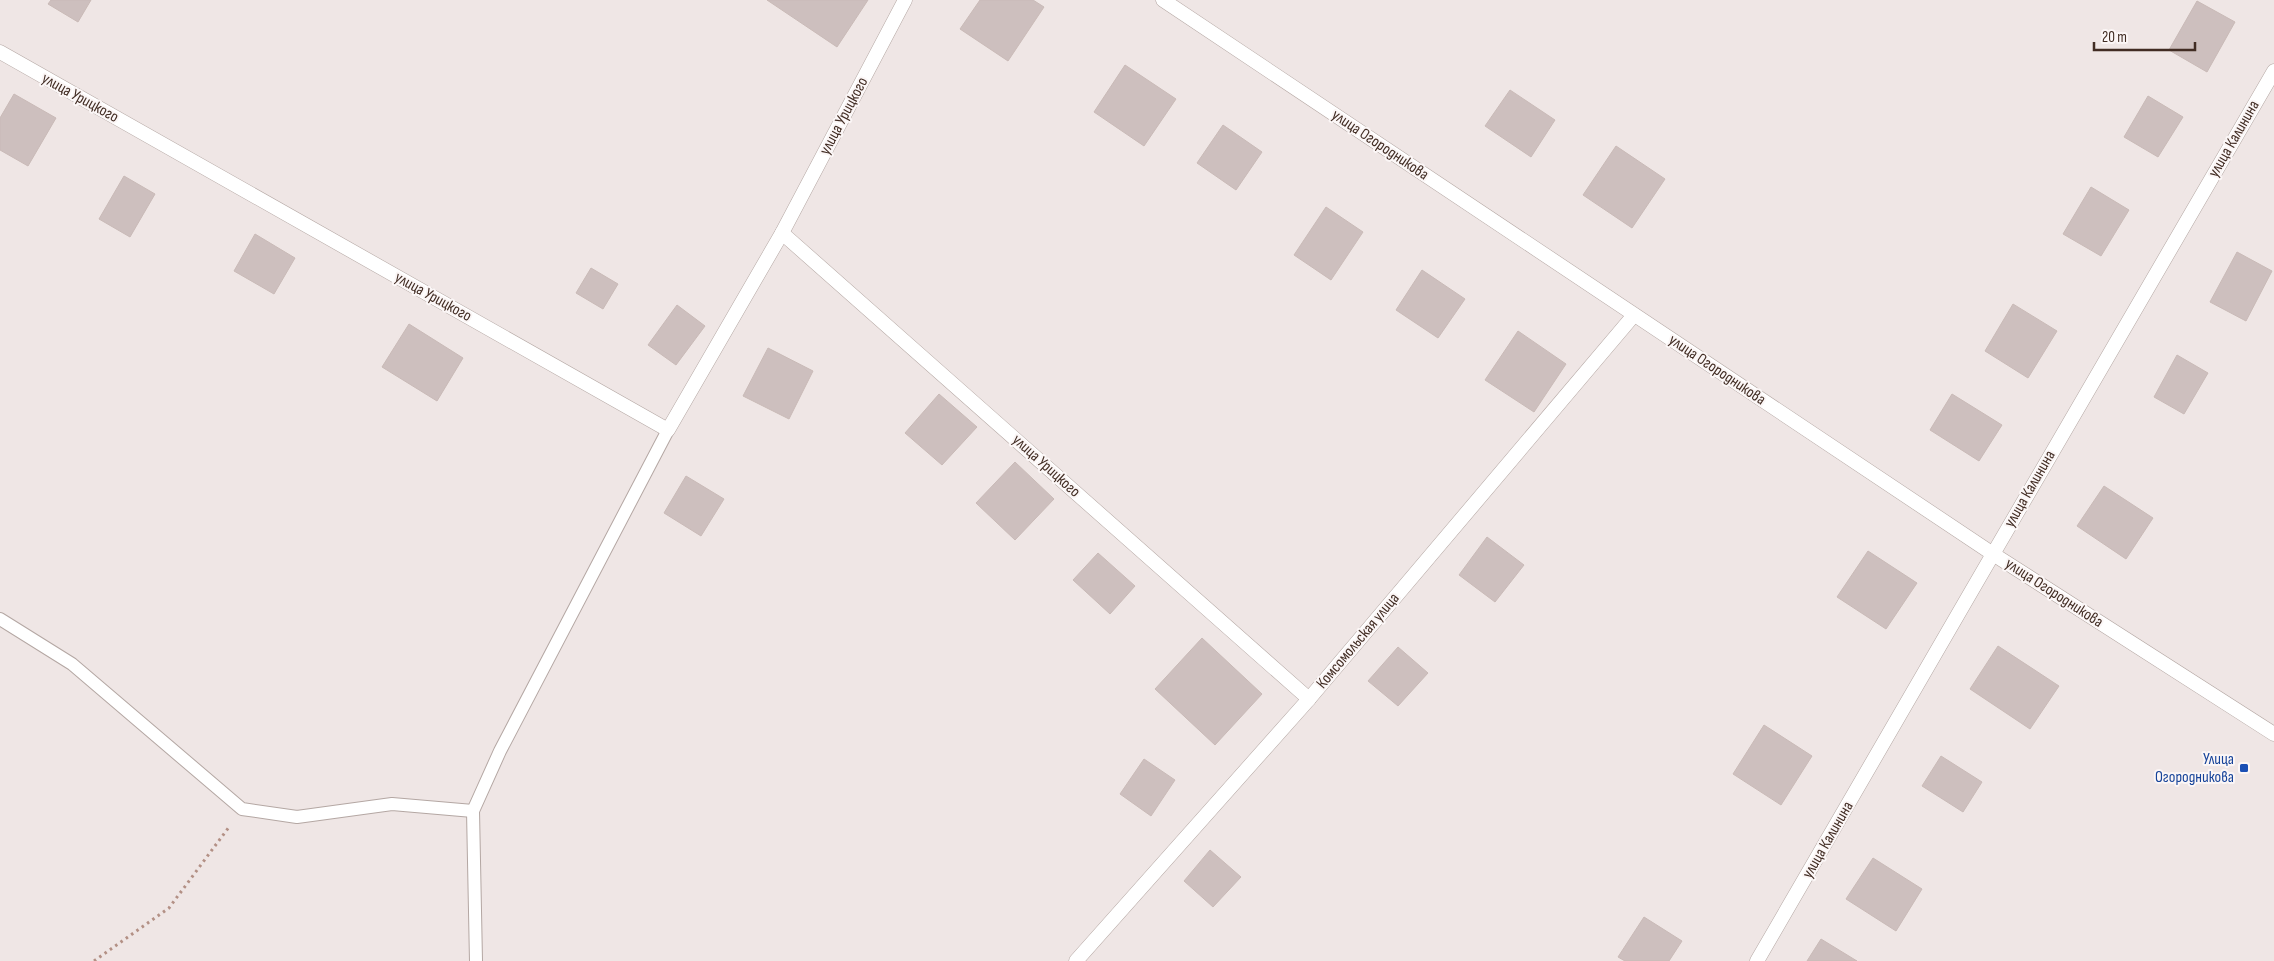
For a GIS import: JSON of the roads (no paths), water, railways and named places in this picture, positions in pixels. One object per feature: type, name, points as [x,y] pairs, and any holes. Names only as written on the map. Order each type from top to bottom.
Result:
[{"type":"street","name":"улица Урицкого","points":[[0,52],[668,430],[782,233],[906,0]]},
{"type":"street","name":"улица Огородникова","points":[[1163,0],[1993,554],[2274,734]]},
{"type":"street","name":"улица Калинина","points":[[1757,961],[2092,380],[2274,71]]},
{"type":"street","name":"улица Урицкого","points":[[782,233],[1309,699]]},
{"type":"street","name":"Комсомольская улица","points":[[1076,961],[1309,699],[1634,314]]},
{"type":"lane","points":[[476,961],[473,811],[500,751],[668,430]]},
{"type":"lane","points":[[0,619],[72,664],[242,809],[297,817],[392,804],[473,811]]},
{"type":"place","name":"Улица Огородникова","points":[[2244,768]]}]
